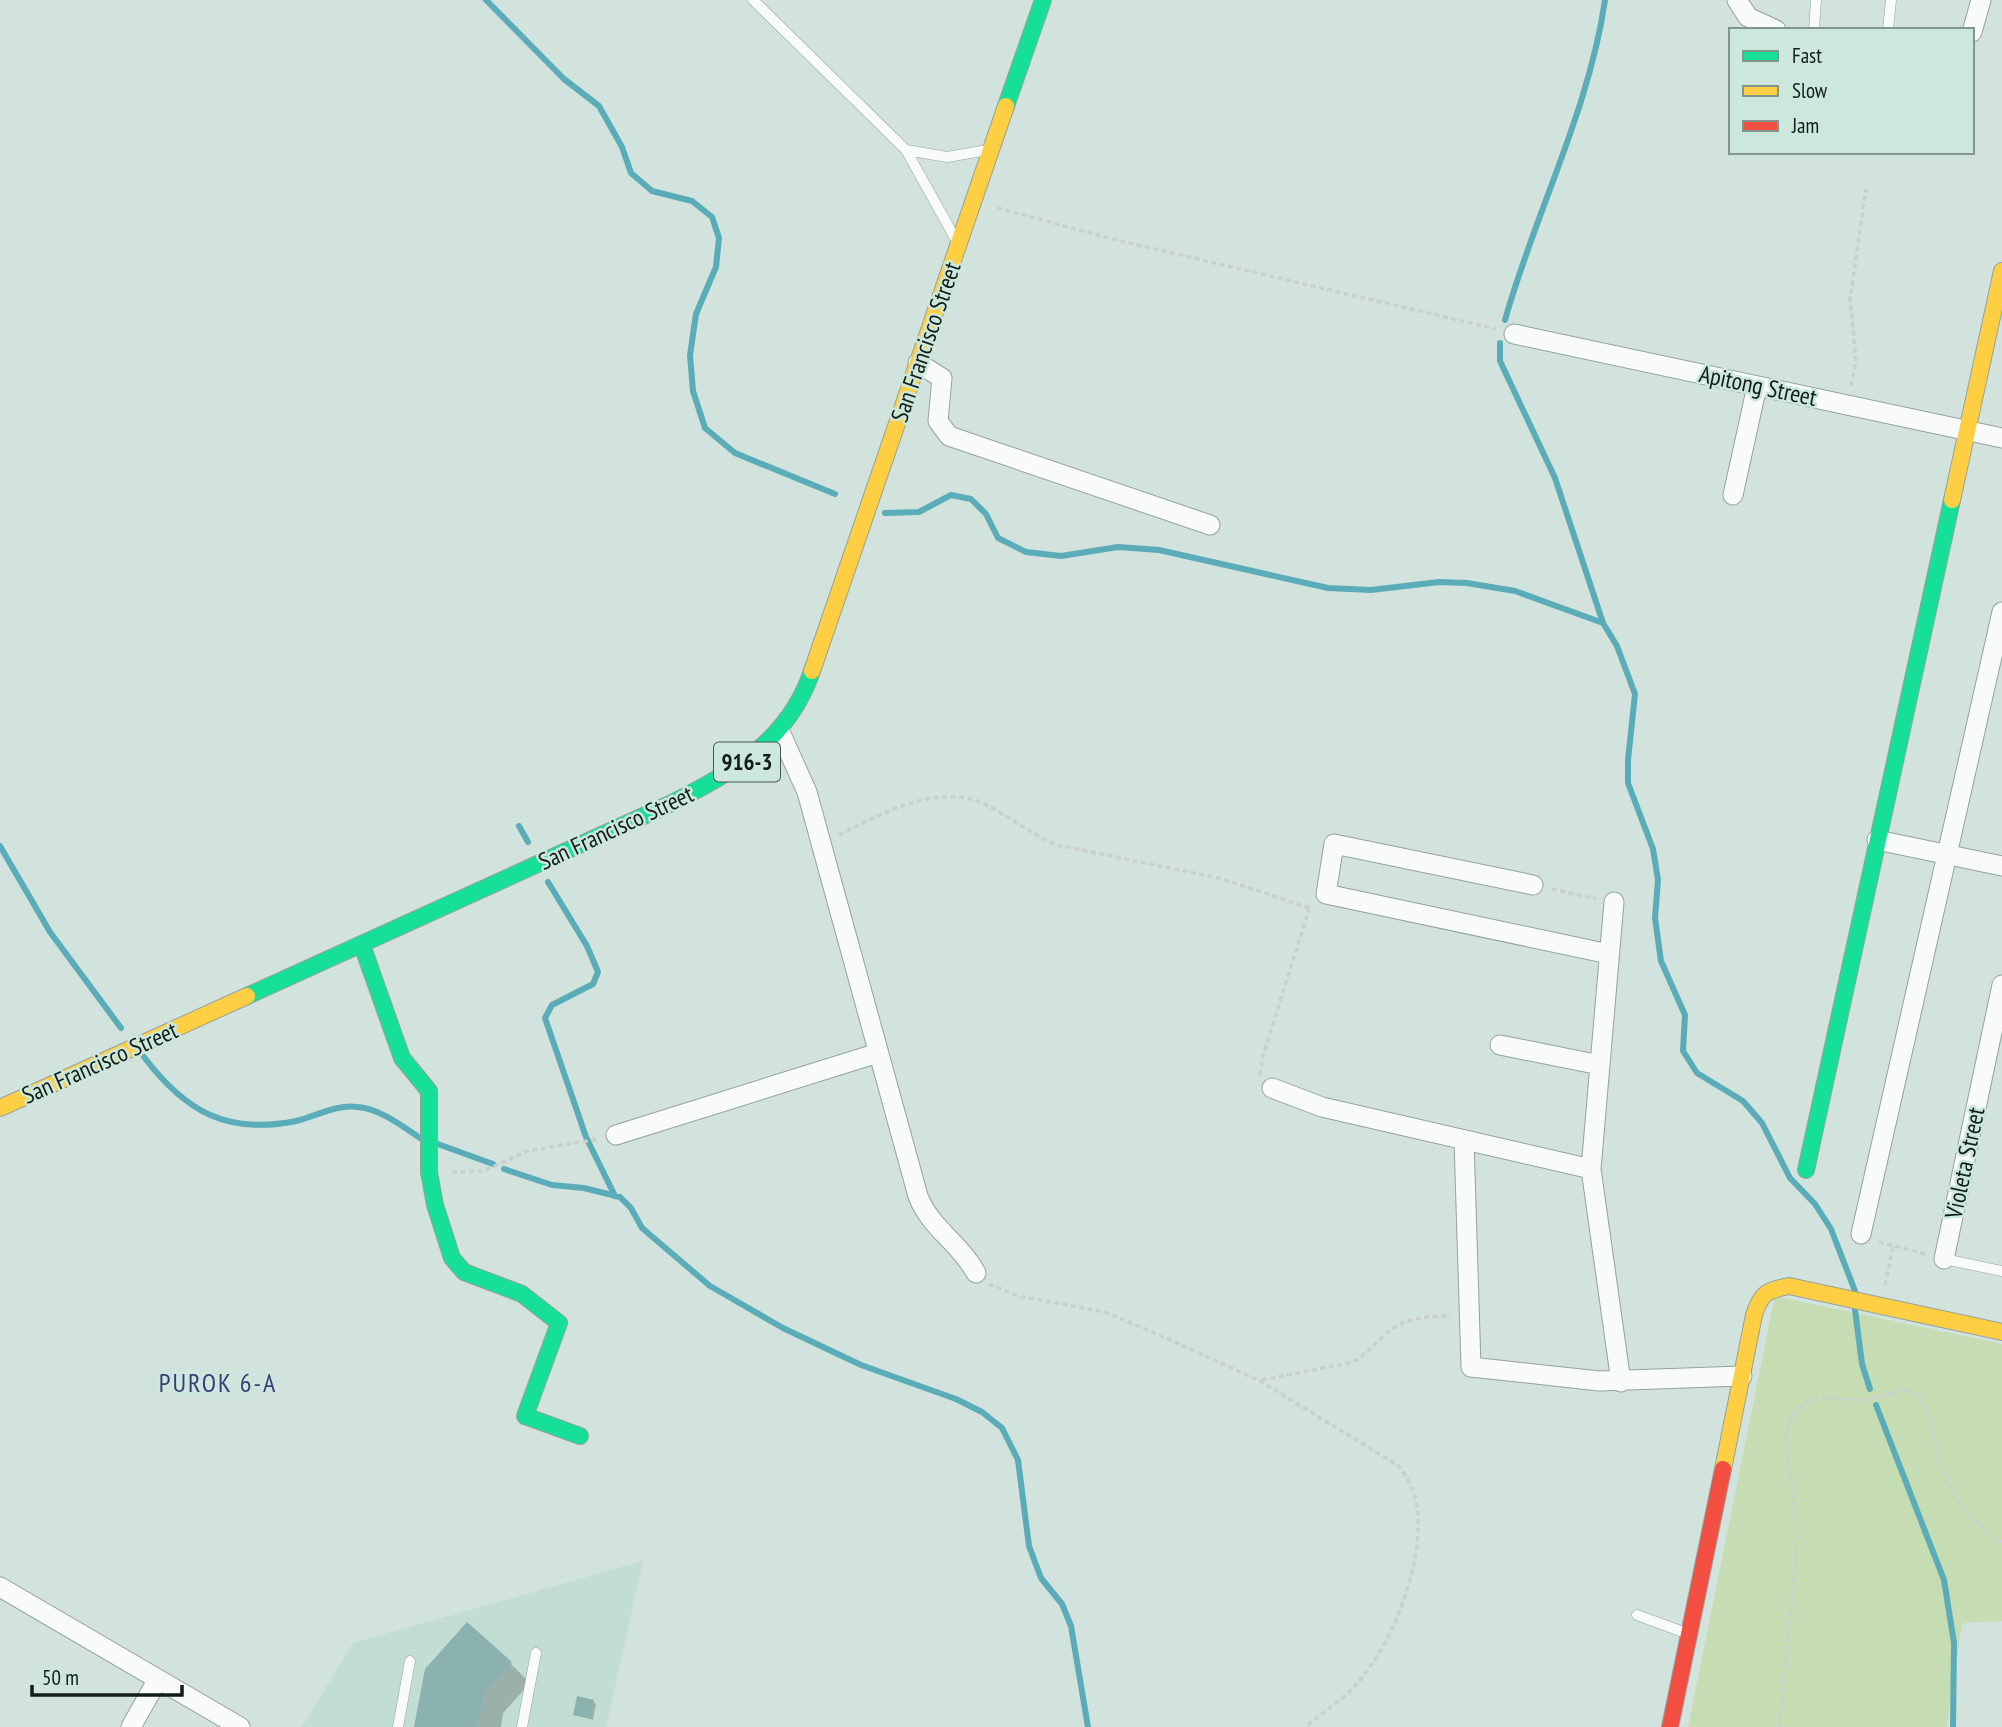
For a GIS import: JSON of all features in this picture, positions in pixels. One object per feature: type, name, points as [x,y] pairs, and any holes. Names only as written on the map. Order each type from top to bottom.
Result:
[{"type":"street","name":"San Francisco Street","points":[[0,1108],[672,803],[756,757],[780,732],[796,710],[810,678],[1043,0]]},
{"type":"street","points":[[1737,0],[1748,17],[1772,28]]},
{"type":"street","points":[[1973,28],[1981,0]]},
{"type":"street","points":[[1806,1170],[1965,430],[2002,271]]},
{"type":"street","name":"Apitong Street","points":[[1514,334],[2002,438]]},
{"type":"street","points":[[918,363],[942,378],[939,421],[949,436],[1210,525]]},
{"type":"street","points":[[1733,495],[1757,386]]},
{"type":"street","points":[[1861,1234],[2002,612]]},
{"type":"street","points":[[780,732],[798,768],[821,844],[924,1212],[961,1250],[976,1273]]},
{"type":"street","points":[[1877,840],[2002,866]]},
{"type":"street","points":[[1532,885],[1334,844],[1326,894],[1609,954]]},
{"type":"street","points":[[1614,902],[1591,1169],[1621,1382]]},
{"type":"street","points":[[362,945],[402,1058],[429,1091],[429,1172],[446,1245],[464,1272],[522,1294],[559,1323],[525,1416],[580,1436]]},
{"type":"street","name":"Violeta Street","points":[[1944,1259],[2002,985]]},
{"type":"street","points":[[1500,1045],[1600,1065]]},
{"type":"street","points":[[616,1135],[878,1052]]},
{"type":"street","points":[[1272,1088],[1322,1107],[1591,1169]]},
{"type":"street","points":[[1464,1140],[1471,1367],[1621,1382],[1742,1376]]},
{"type":"street","points":[[1670,1727],[1759,1299],[1767,1290],[1789,1286],[2002,1332]]},
{"type":"street","points":[[0,1587],[240,1727]]},
{"type":"street","points":[[131,1727],[158,1679]]},
{"type":"lane","points":[[753,0],[906,150],[959,245]]},
{"type":"lane","points":[[1814,28],[1816,0]]},
{"type":"lane","points":[[1888,28],[1891,0]]},
{"type":"lane","points":[[906,150],[947,157],[993,149]]},
{"type":"lane","points":[[1944,1259],[2002,1270]]},
{"type":"lane","points":[[1637,1615],[1689,1633]]},
{"type":"lane","points":[[522,1727],[536,1653]]},
{"type":"lane","points":[[398,1727],[410,1661]]},
{"type":"path","points":[[1845,404],[1854,379],[1856,360],[1850,299],[1866,189]]},
{"type":"path","points":[[975,202],[1121,241],[1514,334]]},
{"type":"path","points":[[821,844],[901,805],[963,798],[994,809],[1033,835],[1057,845],[1223,879],[1310,908],[1260,1069],[1260,1078],[1272,1088]]},
{"type":"path","points":[[1532,885],[1614,902]]},
{"type":"path","points":[[429,1172],[484,1171],[527,1150],[616,1135]]},
{"type":"path","points":[[1861,1234],[1893,1246],[1944,1259]]},
{"type":"path","points":[[1880,1306],[1893,1246]]},
{"type":"path","points":[[976,1273],[999,1290],[1105,1312],[1260,1381],[1382,1453],[1399,1466],[1410,1481],[1417,1502],[1416,1545],[1402,1606],[1388,1641],[1348,1693],[1306,1727]]},
{"type":"path","points":[[1260,1381],[1361,1358],[1403,1322],[1420,1317],[1469,1316]]},
{"type":"path","points":[[1779,1727],[1797,1524],[1786,1435],[1792,1417],[1805,1403],[1821,1398],[1863,1400],[1906,1390],[1918,1394],[1923,1402],[1942,1471],[1961,1507],[1994,1539],[2002,1542]]},
{"type":"shaded area","points":[[643,1561],[606,1727],[302,1727],[353,1643]]},
{"type":"green space","points":[[1775,1296],[2002,1344],[2002,1621],[1962,1623],[1947,1727],[1688,1727]]},
{"type":"building","points":[[467,1622],[512,1662],[484,1693],[477,1727],[414,1727],[425,1669]]},
{"type":"building","points":[[577,1696],[594,1700],[590,1719],[573,1715]]},
{"type":"waterway","points":[[486,0],[564,79],[599,106],[622,147],[631,173],[652,191],[692,201],[712,217],[719,238],[716,267],[696,314],[690,355],[693,391],[705,428],[735,453],[835,494]]},
{"type":"waterway","points":[[1505,320],[1587,82],[1605,0]]},
{"type":"waterway","points":[[1500,343],[1500,361],[1555,478],[1603,623],[1617,646],[1635,694],[1628,783],[1653,849],[1658,880],[1655,918],[1661,961],[1685,1015],[1683,1051],[1697,1073],[1743,1101],[1762,1123],[1790,1178],[1815,1204],[1831,1229],[1855,1291]]},
{"type":"waterway","points":[[885,513],[919,512],[951,495],[971,499],[986,514],[998,538],[1026,552],[1061,556],[1118,547],[1159,550],[1328,588],[1371,590],[1439,582],[1467,583],[1515,591],[1603,623]]},
{"type":"waterway","points":[[519,826],[528,842]]},
{"type":"waterway","points":[[0,846],[50,932],[121,1028]]},
{"type":"waterway","points":[[548,882],[587,946],[598,972],[593,984],[552,1005],[545,1018],[586,1137],[615,1196]]},
{"type":"waterway","points":[[144,1057],[159,1076],[192,1105],[228,1121],[248,1125],[271,1124],[296,1121],[342,1107],[358,1107],[383,1115],[420,1138]]},
{"type":"waterway","points":[[435,1143],[493,1164]]},
{"type":"waterway","points":[[504,1169],[552,1185],[584,1188],[620,1197],[631,1208],[642,1228],[710,1286],[783,1328],[861,1365],[956,1399],[982,1412],[1002,1428],[1018,1460],[1029,1546],[1041,1578],[1062,1604],[1071,1626],[1088,1727]]},
{"type":"waterway","points":[[1855,1310],[1862,1364],[1870,1389]]},
{"type":"waterway","points":[[1876,1405],[1944,1580],[1954,1643],[1953,1727]]},
{"type":"traffic: fast","points":[[1006,106],[1043,0]]},
{"type":"traffic: fast","points":[[1806,1170],[1952,500]]},
{"type":"traffic: fast","points":[[247,996],[672,803],[716,779],[737,766],[774,735],[802,695],[812,671]]},
{"type":"traffic: fast","points":[[362,945],[402,1058],[429,1091],[429,1172],[435,1205],[452,1258],[464,1272],[522,1294],[559,1323],[525,1416],[580,1436]]},
{"type":"traffic: slow","points":[[812,671],[1006,106]]},
{"type":"traffic: slow","points":[[1952,500],[2002,271]]},
{"type":"traffic: slow","points":[[0,1108],[247,996]]},
{"type":"traffic: slow","points":[[1723,1469],[1754,1315],[1762,1297],[1770,1291],[1789,1286],[2002,1332]]},
{"type":"traffic: jam","points":[[1670,1727],[1723,1469]]},
{"type":"district","name":"PUROK 6-A","points":[[218,1383]]}]
